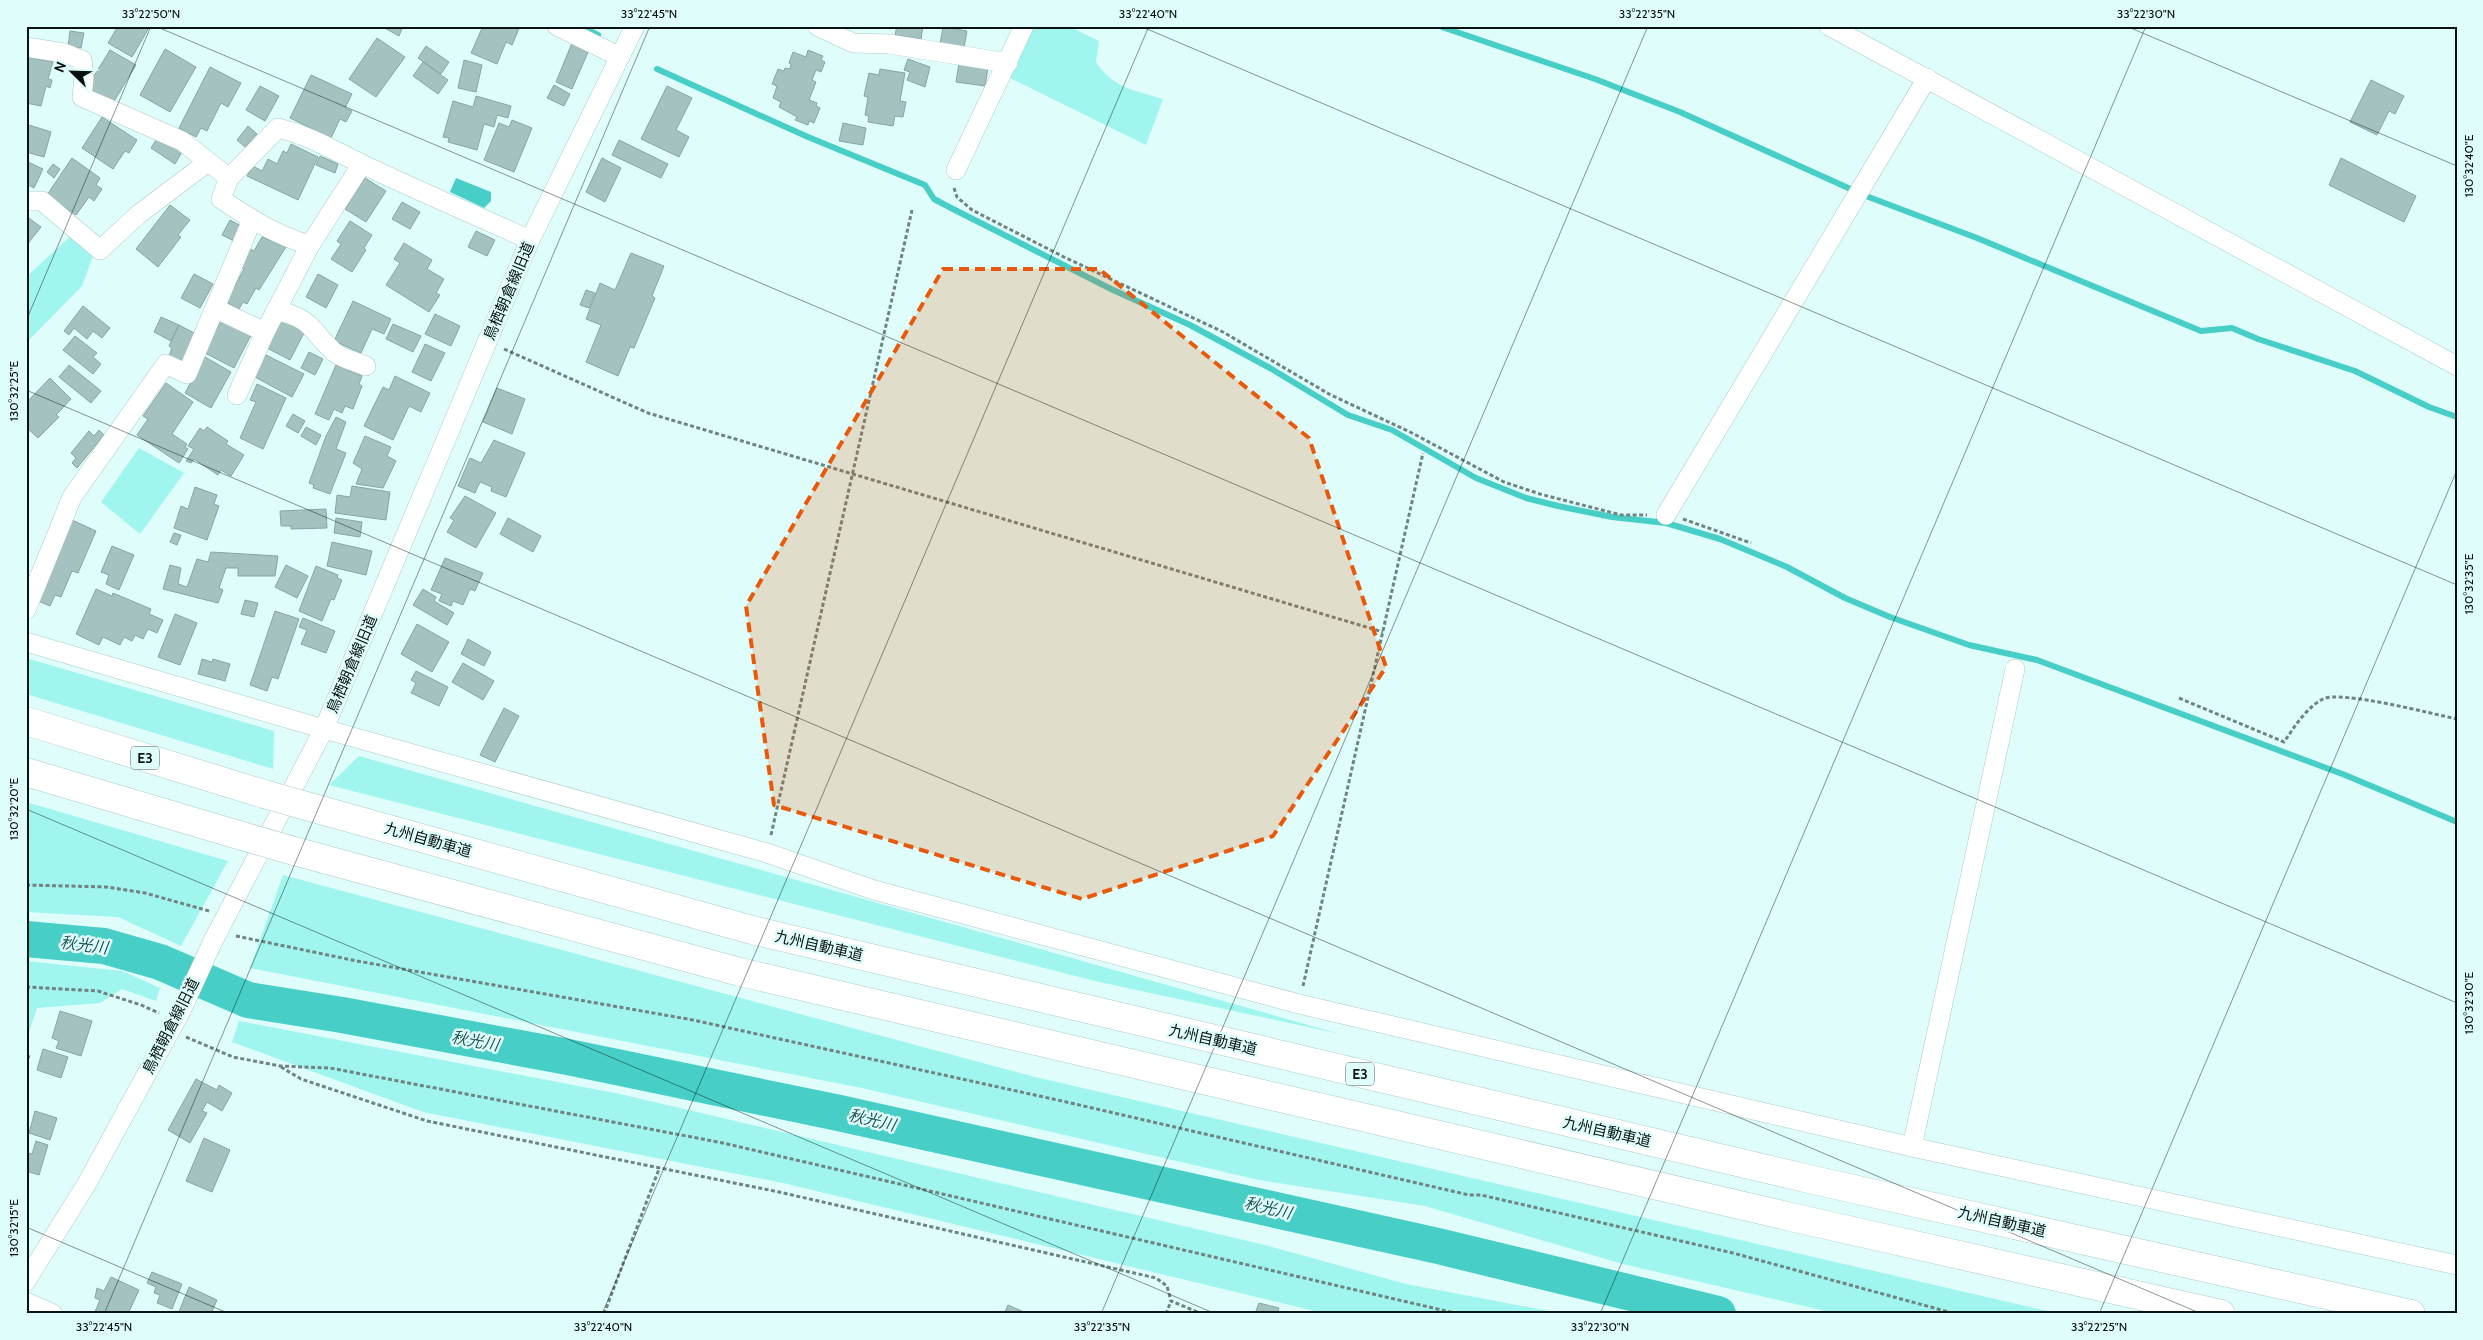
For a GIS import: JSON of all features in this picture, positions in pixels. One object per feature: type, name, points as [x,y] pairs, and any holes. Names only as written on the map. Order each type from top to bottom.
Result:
[{"type":"highway","name":"九州自動車道","points":[[26,722],[316,809],[752,930],[1809,1179],[2411,1314]]},
{"type":"highway","points":[[26,772],[242,836],[740,972],[1752,1208],[2220,1314]]},
{"type":"street","points":[[557,26],[620,57]]},
{"type":"street","name":"鳥栖朝倉線旧道","points":[[26,1281],[86,1185],[176,1021],[220,930],[324,729],[530,240],[635,26]]},
{"type":"street","points":[[817,26],[853,43],[889,44],[1008,63]]},
{"type":"street","points":[[956,170],[1024,26]]},
{"type":"street","points":[[1829,26],[2457,366]]},
{"type":"street","points":[[26,47],[64,53],[82,60],[84,77],[82,97],[182,141],[229,178]]},
{"type":"street","points":[[1666,515],[1927,78]]},
{"type":"street","points":[[310,245],[290,240],[252,220],[221,199],[229,178],[278,128],[295,132],[530,240]]},
{"type":"street","points":[[26,201],[42,201],[100,250],[139,214],[208,162]]},
{"type":"street","points":[[236,395],[265,332],[310,245],[362,164]]},
{"type":"street","points":[[26,610],[72,497],[166,364],[187,374],[252,220]]},
{"type":"street","points":[[216,309],[265,332]]},
{"type":"street","points":[[276,310],[296,315],[310,323],[334,352],[366,366]]},
{"type":"street","points":[[26,642],[324,729],[767,853],[874,890],[1299,1004],[1912,1147],[2457,1265]]},
{"type":"street","points":[[1912,1147],[2015,669]]},
{"type":"street","points":[[26,1302],[53,1314]]},
{"type":"path","points":[[956,170],[954,187],[957,197],[972,210],[1064,257],[1200,320],[1329,394],[1412,433],[1504,482],[1540,494],[1621,515],[1666,515],[1751,543]]},
{"type":"path","points":[[767,853],[912,210]]},
{"type":"path","points":[[488,342],[648,413],[1383,632]]},
{"type":"path","points":[[1299,1004],[1424,453]]},
{"type":"path","points":[[2179,698],[2284,742],[2309,709],[2325,698],[2361,698],[2457,719]]},
{"type":"path","points":[[26,884],[107,888],[145,893],[220,930],[357,961],[693,1020],[894,1063],[1469,1195],[1481,1195],[1733,1253],[1956,1314]]},
{"type":"path","points":[[26,987],[98,991],[141,1005],[176,1021],[233,1057],[280,1066],[330,1068],[723,1143],[1459,1314]]},
{"type":"path","points":[[280,1066],[301,1079],[427,1121],[779,1192],[1156,1278],[1167,1286],[1171,1301],[1166,1314]]},
{"type":"path","points":[[604,1314],[659,1169]]},
{"type":"path","points":[[1171,1301],[1202,1314]]},
{"type":"highlighted area","points":[[943,269],[1099,269],[1309,438],[1386,667],[1273,836],[1082,899],[774,805],[746,606]]},
{"type":"shaded area","points":[[1032,26],[1068,26],[1099,41],[1096,62],[1110,78],[1125,87],[1163,99],[1146,145],[1010,78]]},
{"type":"shaded area","points":[[456,178],[491,192],[491,201],[484,208],[450,192]]},
{"type":"shaded area","points":[[72,235],[94,253],[82,286],[26,343],[26,277]]},
{"type":"shaded area","points":[[139,448],[184,473],[140,534],[101,502]]},
{"type":"shaded area","points":[[26,658],[274,731],[273,769],[26,694]]},
{"type":"shaded area","points":[[359,756],[1340,1034],[1095,981],[329,785]]},
{"type":"shaded area","points":[[26,802],[228,861],[181,946],[118,917],[26,912]]},
{"type":"shaded area","points":[[283,875],[1031,1076],[2060,1314],[1838,1314],[1623,1264],[1425,1206],[1259,1180],[862,1088],[250,968]]},
{"type":"shaded area","points":[[26,961],[122,971],[160,988],[156,1001],[122,989],[100,1003],[37,1008],[26,1041]]},
{"type":"shaded area","points":[[239,1021],[620,1094],[1265,1245],[1406,1284],[1565,1314],[1327,1314],[783,1183],[423,1112],[232,1042]]},
{"type":"building","points":[[118,26],[150,26],[132,57],[108,43]]},
{"type":"building","points":[[381,26],[403,26],[399,36]]},
{"type":"building","points":[[483,26],[520,26],[512,45],[506,42],[497,64],[471,53]]},
{"type":"building","points":[[897,26],[923,26],[921,39],[895,35]]},
{"type":"building","points":[[943,27],[967,31],[964,48],[940,44]]},
{"type":"building","points":[[70,31],[84,33],[81,48],[68,46]]},
{"type":"building","points":[[377,38],[405,57],[376,97],[349,79]]},
{"type":"building","points":[[572,43],[589,50],[572,89],[556,82]]},
{"type":"building","points":[[426,46],[449,62],[441,74],[418,58]]},
{"type":"building","points":[[165,49],[196,67],[170,112],[140,95]]},
{"type":"building","points":[[110,50],[136,65],[113,103],[90,89],[89,84]]},
{"type":"building","points":[[808,50],[823,56],[821,60],[825,62],[821,72],[816,70],[812,80],[816,82],[809,100],[817,103],[816,106],[820,108],[814,123],[809,121],[808,125],[795,120],[797,117],[779,107],[781,102],[773,98],[777,86],[772,84],[778,69],[784,71],[785,68],[790,69],[791,64],[789,63],[793,52],[806,57]]},
{"type":"building","points":[[26,57],[53,62],[48,79],[52,80],[50,88],[46,86],[41,106],[26,103]]},
{"type":"building","points":[[908,59],[930,67],[925,87],[907,80],[910,72],[904,70]]},
{"type":"building","points":[[464,60],[482,65],[476,92],[458,88]]},
{"type":"building","points":[[423,62],[448,80],[438,94],[413,76]]},
{"type":"building","points":[[959,63],[988,68],[985,86],[956,82]]},
{"type":"building","points":[[210,67],[241,83],[228,107],[221,103],[207,131],[201,128],[196,137],[179,128]]},
{"type":"building","points":[[880,69],[905,73],[900,101],[906,102],[903,117],[895,116],[893,126],[868,122],[869,116],[865,115],[868,97],[864,96],[869,73],[879,75]]},
{"type":"building","points":[[311,75],[352,94],[345,108],[352,111],[346,122],[340,119],[331,138],[290,118]]},
{"type":"building","points":[[2371,80],[2404,96],[2395,114],[2389,111],[2377,135],[2350,122]]},
{"type":"building","points":[[554,85],[570,94],[564,106],[547,98]]},
{"type":"building","points":[[260,86],[279,96],[265,121],[246,110]]},
{"type":"building","points":[[667,86],[692,98],[676,130],[689,137],[679,157],[641,139]]},
{"type":"building","points":[[476,96],[511,106],[508,118],[497,115],[494,127],[484,124],[477,150],[448,142],[449,138],[443,137],[453,101],[473,107]]},
{"type":"building","points":[[102,117],[137,140],[129,153],[125,151],[113,169],[82,148]]},
{"type":"building","points":[[512,120],[532,128],[514,172],[484,160],[499,123],[509,127]]},
{"type":"building","points":[[843,123],[866,128],[863,145],[839,141]]},
{"type":"building","points":[[26,124],[51,132],[44,157],[26,152]]},
{"type":"building","points":[[248,126],[257,134],[245,147],[237,140]]},
{"type":"building","points":[[158,137],[182,152],[175,164],[151,148]]},
{"type":"building","points":[[619,140],[668,164],[661,178],[612,155]]},
{"type":"building","points":[[291,144],[318,157],[298,200],[247,176],[253,166],[262,171],[268,159],[277,164],[283,151],[287,153]]},
{"type":"building","points":[[320,156],[338,164],[335,173],[316,165]]},
{"type":"building","points":[[72,158],[100,178],[96,185],[102,189],[94,201],[89,197],[76,215],[47,195]]},
{"type":"building","points":[[602,158],[621,168],[605,202],[586,192]]},
{"type":"building","points":[[2341,158],[2416,196],[2404,222],[2329,185]]},
{"type":"building","points":[[26,161],[43,169],[34,188],[26,184]]},
{"type":"building","points":[[53,164],[60,169],[54,178],[47,172]]},
{"type":"building","points":[[365,178],[386,191],[366,222],[345,209]]},
{"type":"building","points":[[402,202],[420,212],[410,229],[392,219]]},
{"type":"building","points":[[170,205],[190,220],[178,235],[181,237],[158,267],[136,249]]},
{"type":"building","points":[[26,216],[41,227],[26,246]]},
{"type":"building","points":[[230,220],[241,226],[234,241],[222,235]]},
{"type":"building","points":[[350,221],[372,235],[364,248],[366,250],[352,272],[331,259],[341,244],[337,241]]},
{"type":"building","points":[[476,231],[495,240],[487,256],[468,247]]},
{"type":"building","points":[[262,237],[286,247],[259,290],[256,288],[247,304],[243,302],[239,309],[226,302],[244,269],[239,266],[248,248],[254,251]]},
{"type":"building","points":[[404,243],[432,260],[427,269],[444,279],[436,293],[440,295],[429,312],[386,285],[400,263],[394,259]]},
{"type":"building","points":[[631,253],[664,266],[652,296],[655,298],[634,348],[630,347],[618,376],[586,362],[601,325],[586,319],[600,283],[615,290]]},
{"type":"building","points":[[194,274],[213,284],[200,308],[181,298]]},
{"type":"building","points":[[318,274],[338,285],[326,308],[306,297]]},
{"type":"building","points":[[586,290],[595,293],[589,308],[580,305]]},
{"type":"building","points":[[353,301],[391,319],[384,334],[372,329],[361,353],[334,341]]},
{"type":"building","points":[[83,306],[110,328],[102,338],[93,331],[87,339],[74,328],[69,335],[64,331]]},
{"type":"building","points":[[435,314],[460,326],[451,346],[425,334]]},
{"type":"building","points":[[161,317],[179,325],[171,341],[154,332]]},
{"type":"building","points":[[282,319],[305,331],[290,360],[267,348]]},
{"type":"building","points":[[221,320],[251,335],[234,368],[205,353]]},
{"type":"building","points":[[393,324],[421,336],[413,352],[386,339]]},
{"type":"building","points":[[179,325],[196,334],[182,362],[169,356],[172,348],[169,346]]},
{"type":"building","points":[[75,336],[97,353],[93,357],[101,364],[93,374],[63,350]]},
{"type":"building","points":[[425,344],[445,353],[431,381],[412,372]]},
{"type":"building","points":[[309,352],[323,359],[315,375],[301,368]]},
{"type":"building","points":[[264,354],[304,374],[292,397],[253,376]]},
{"type":"building","points":[[205,357],[231,372],[211,408],[185,393]]},
{"type":"building","points":[[69,365],[101,391],[91,403],[59,377]]},
{"type":"building","points":[[336,365],[362,376],[359,384],[362,386],[353,409],[345,406],[342,413],[334,409],[329,420],[315,414]]},
{"type":"building","points":[[395,376],[430,393],[421,412],[409,406],[393,440],[364,426],[383,387],[389,390]]},
{"type":"building","points":[[50,378],[71,399],[56,415],[59,417],[38,438],[26,427],[26,403]]},
{"type":"building","points":[[166,383],[193,402],[172,434],[187,444],[185,447],[188,449],[179,463],[137,435],[148,419],[143,416]]},
{"type":"building","points":[[257,384],[286,398],[263,449],[240,438],[256,402],[250,400]]},
{"type":"building","points":[[497,388],[525,399],[512,434],[483,422]]},
{"type":"building","points":[[293,414],[305,421],[298,433],[286,426]]},
{"type":"building","points":[[336,417],[346,422],[336,449],[346,453],[330,494],[313,488],[314,485],[309,483],[326,436]]},
{"type":"building","points":[[207,427],[228,441],[226,444],[244,455],[231,476],[221,470],[218,475],[194,459],[191,463],[186,461],[194,449],[188,446],[200,428],[204,431]]},
{"type":"building","points":[[306,427],[321,435],[316,445],[301,436]]},
{"type":"building","points":[[99,430],[104,435],[77,468],[72,463],[76,458],[71,453],[89,431],[94,436]]},
{"type":"building","points":[[365,436],[391,447],[387,456],[396,461],[383,488],[356,484],[362,469],[353,463]]},
{"type":"building","points":[[494,440],[525,453],[506,497],[491,491],[492,487],[480,482],[475,493],[458,486],[470,458],[481,463]]},
{"type":"building","points":[[352,486],[390,492],[386,520],[335,513],[337,495],[350,497]]},
{"type":"building","points":[[195,487],[217,495],[214,504],[219,506],[207,540],[174,528],[181,506],[188,509]]},
{"type":"building","points":[[465,496],[496,513],[476,548],[447,532],[454,520],[450,518]]},
{"type":"building","points":[[326,509],[327,528],[291,529],[291,526],[281,526],[280,511]]},
{"type":"building","points":[[336,518],[362,522],[360,537],[334,533]]},
{"type":"building","points":[[508,518],[541,536],[533,552],[500,534]]},
{"type":"building","points":[[72,520],[96,531],[78,573],[72,571],[61,597],[55,595],[50,606],[38,601]]},
{"type":"building","points":[[174,533],[181,535],[177,545],[170,542]]},
{"type":"building","points":[[332,542],[372,551],[366,575],[327,566]]},
{"type":"building","points":[[112,546],[134,555],[119,590],[106,584],[109,575],[101,572]]},
{"type":"building","points":[[211,552],[278,556],[275,576],[238,576],[238,568],[226,568],[219,588],[223,590],[218,603],[163,589],[170,565],[181,568],[178,584],[187,587],[197,559],[208,562]]},
{"type":"building","points":[[445,558],[483,573],[475,591],[470,589],[463,605],[453,601],[451,606],[439,601],[442,594],[431,590]]},
{"type":"building","points":[[286,565],[308,576],[297,598],[275,587]]},
{"type":"building","points":[[316,566],[338,575],[337,578],[342,580],[334,600],[331,599],[322,621],[299,611]]},
{"type":"building","points":[[96,589],[112,596],[113,593],[151,609],[149,614],[163,620],[157,633],[148,629],[143,639],[135,635],[132,641],[124,637],[120,645],[103,637],[99,645],[76,634]]},
{"type":"building","points":[[423,589],[436,597],[434,601],[454,613],[447,625],[413,605]]},
{"type":"building","points":[[245,600],[258,603],[254,617],[241,614]]},
{"type":"building","points":[[275,611],[299,619],[278,679],[272,677],[267,691],[250,685]]},
{"type":"building","points":[[175,614],[197,623],[180,665],[158,657]]},
{"type":"building","points":[[303,618],[335,631],[326,653],[301,644],[307,630],[299,627]]},
{"type":"building","points":[[417,624],[449,642],[432,672],[401,654]]},
{"type":"building","points":[[468,639],[491,652],[484,666],[461,654]]},
{"type":"building","points":[[202,659],[212,662],[213,659],[230,664],[225,681],[198,674]]},
{"type":"building","points":[[463,663],[494,681],[483,700],[452,682]]},
{"type":"building","points":[[416,671],[448,687],[439,706],[411,693],[416,683],[411,680]]},
{"type":"building","points":[[504,708],[519,716],[495,762],[480,755]]},
{"type":"building","points":[[60,1011],[92,1021],[81,1056],[56,1048],[59,1041],[52,1038]]},
{"type":"building","points":[[43,1049],[68,1057],[61,1078],[37,1070]]},
{"type":"building","points":[[196,1079],[217,1090],[219,1085],[232,1093],[222,1111],[207,1102],[202,1111],[207,1113],[190,1143],[168,1130]]},
{"type":"building","points":[[35,1111],[57,1118],[50,1140],[29,1133]]},
{"type":"building","points":[[204,1138],[230,1150],[212,1192],[186,1181]]},
{"type":"building","points":[[36,1141],[48,1145],[39,1175],[26,1171],[26,1152],[32,1154]]},
{"type":"building","points":[[152,1272],[182,1284],[172,1309],[157,1303],[160,1295],[154,1293],[156,1287],[147,1283]]},
{"type":"building","points":[[111,1277],[139,1290],[128,1314],[94,1314],[100,1300],[95,1298],[97,1288],[104,1291]]},
{"type":"building","points":[[189,1287],[217,1300],[211,1314],[178,1314]]},
{"type":"building","points":[[1259,1303],[1279,1308],[1277,1314],[1256,1311]]},
{"type":"building","points":[[1008,1305],[1026,1313],[1026,1314],[1004,1314]]},
{"type":"waterway","points":[[580,26],[598,35]]},
{"type":"waterway","points":[[1439,26],[1595,79],[1680,112],[1866,196],[1977,238],[2201,331],[2232,328],[2258,339],[2355,371],[2429,407],[2457,417]]},
{"type":"waterway","points":[[657,69],[808,137],[925,185],[934,199],[1111,289],[1190,325],[1270,368],[1348,415],[1392,430],[1476,478],[1526,498],[1612,517],[1666,523],[1720,539],[1787,567],[1845,598],[1890,617],[1969,645],[2037,660],[2345,775],[2457,822]]},
{"type":"waterway","name":"秋光川","points":[[26,939],[104,946],[160,962],[248,1000],[342,1015],[568,1057],[839,1113],[1438,1246],[1718,1314]]}]
